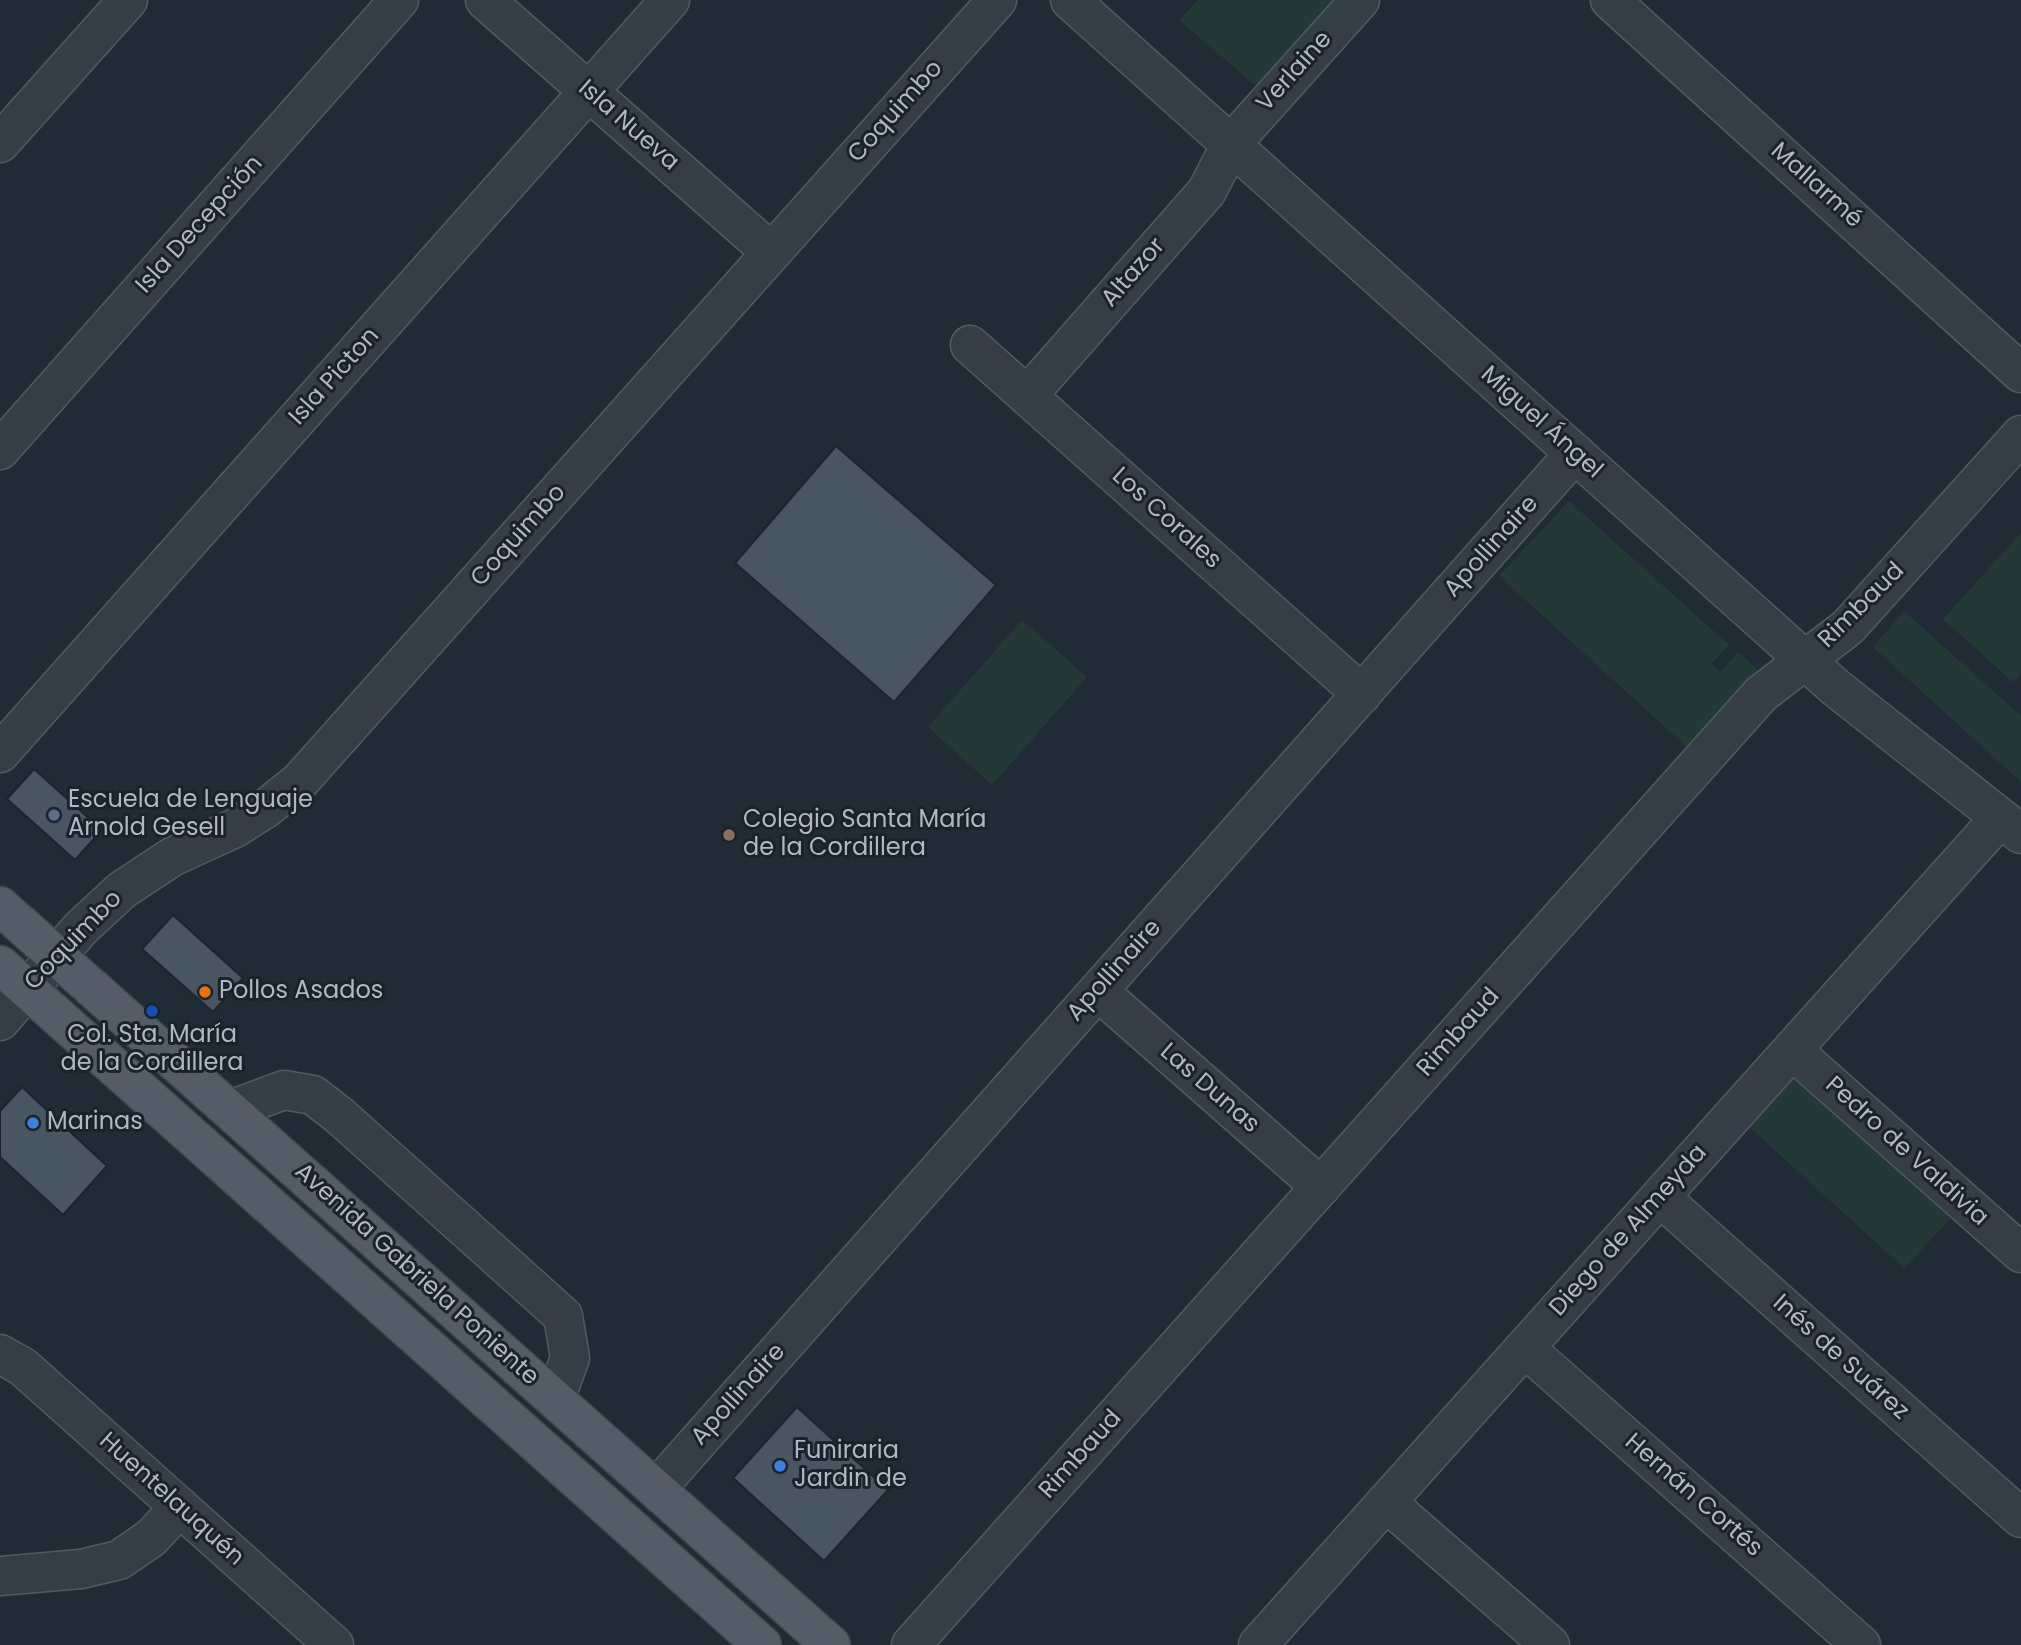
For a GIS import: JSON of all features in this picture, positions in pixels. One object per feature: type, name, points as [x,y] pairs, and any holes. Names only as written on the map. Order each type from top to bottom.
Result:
[{"type":"main road","name":"Avenida Gabriela Poniente","points":[[0,906],[831,1645]]},
{"type":"main road","name":"Avenida Gabriela Poniente","points":[[14,977],[762,1645]]},
{"type":"street","points":[[0,143],[128,0]]},
{"type":"street","name":"Isla Decepción","points":[[0,450],[399,0]]},
{"type":"street","name":"Isla Nueva","points":[[485,0],[771,252]]},
{"type":"street","name":"Isla Picton","points":[[0,753],[670,0]]},
{"type":"street","name":"Coquimbo","points":[[0,1021],[14,977],[56,955],[103,908],[144,874],[234,828],[265,809],[300,781],[997,0]]},
{"type":"street","name":"Miguel Ángel","points":[[1070,0],[1805,660],[1909,749],[2011,826]]},
{"type":"street","name":"Verlaine","points":[[1231,144],[1360,0]]},
{"type":"street","name":"Mallarmé","points":[[1610,0],[2021,373]]},
{"type":"street","name":"Altazor","points":[[1027,396],[1207,191],[1231,144]]},
{"type":"street","name":"Los Corales","points":[[970,345],[1362,694]]},
{"type":"street","name":"Rimbaud","points":[[911,1645],[1761,694],[1848,627],[2021,435]]},
{"type":"street","name":"Apollinaire","points":[[656,1489],[1575,453]]},
{"type":"street","name":"Diego de Almeyda","points":[[1258,1645],[1792,1050],[2011,826]]},
{"type":"street","name":"Las Dunas","points":[[1098,991],[1321,1187]]},
{"type":"street","name":"Pedro de Valdivia","points":[[1792,1050],[2021,1253]]},
{"type":"street","points":[[230,1110],[284,1090],[313,1095],[340,1116],[563,1316],[570,1358],[555,1399]]},
{"type":"street","name":"Inés de Suárez","points":[[1660,1197],[2021,1518]]},
{"type":"street","name":"Hernán Cortés","points":[[1525,1348],[1861,1645]]},
{"type":"street","name":"Huentelauquén","points":[[4,1356],[23,1367],[334,1645]]},
{"type":"street","points":[[1386,1502],[1550,1645]]},
{"type":"street","points":[[0,1576],[81,1570],[119,1560],[151,1538],[180,1507]]},
{"type":"green space","points":[[1198,0],[1333,0],[1256,86],[1179,20]]},
{"type":"green space","points":[[1569,501],[1729,645],[1711,664],[1720,672],[1738,652],[1758,670],[1687,747],[1499,576]]},
{"type":"green space","points":[[2021,533],[2021,674],[2013,682],[1943,619]]},
{"type":"green space","points":[[1904,611],[2021,716],[2021,782],[1873,647]]},
{"type":"green space","points":[[1022,620],[1087,677],[992,785],[928,727]]},
{"type":"green space","points":[[1796,1069],[1955,1214],[1904,1268],[1746,1124]]},
{"type":"building","points":[[836,446],[996,585],[894,702],[735,563]]},
{"type":"building","name":"Escuela de Lenguaje Arnold Gesell","points":[[34,769],[102,830],[75,860],[7,799]]},
{"type":"building","points":[[173,915],[243,978],[213,1012],[142,949]]},
{"type":"building","points":[[22,1087],[107,1166],[63,1215],[0,1157],[0,1111]]},
{"type":"building","points":[[797,1407],[888,1490],[824,1561],[733,1478]]},
{"type":"place","name":"Escuela de Lenguaje Arnold Gesell","points":[[54,815]]},
{"type":"place","name":"Colegio Santa María de la Cordillera","points":[[729,835]]},
{"type":"place","name":"Pollos Asados","points":[[205,992]]},
{"type":"place","name":"Col. Sta. María de la Cordillera","points":[[152,1011]]},
{"type":"place","name":"Marinas","points":[[33,1123]]},
{"type":"place","name":"Funiraria Jardin de","points":[[780,1466]]}]
